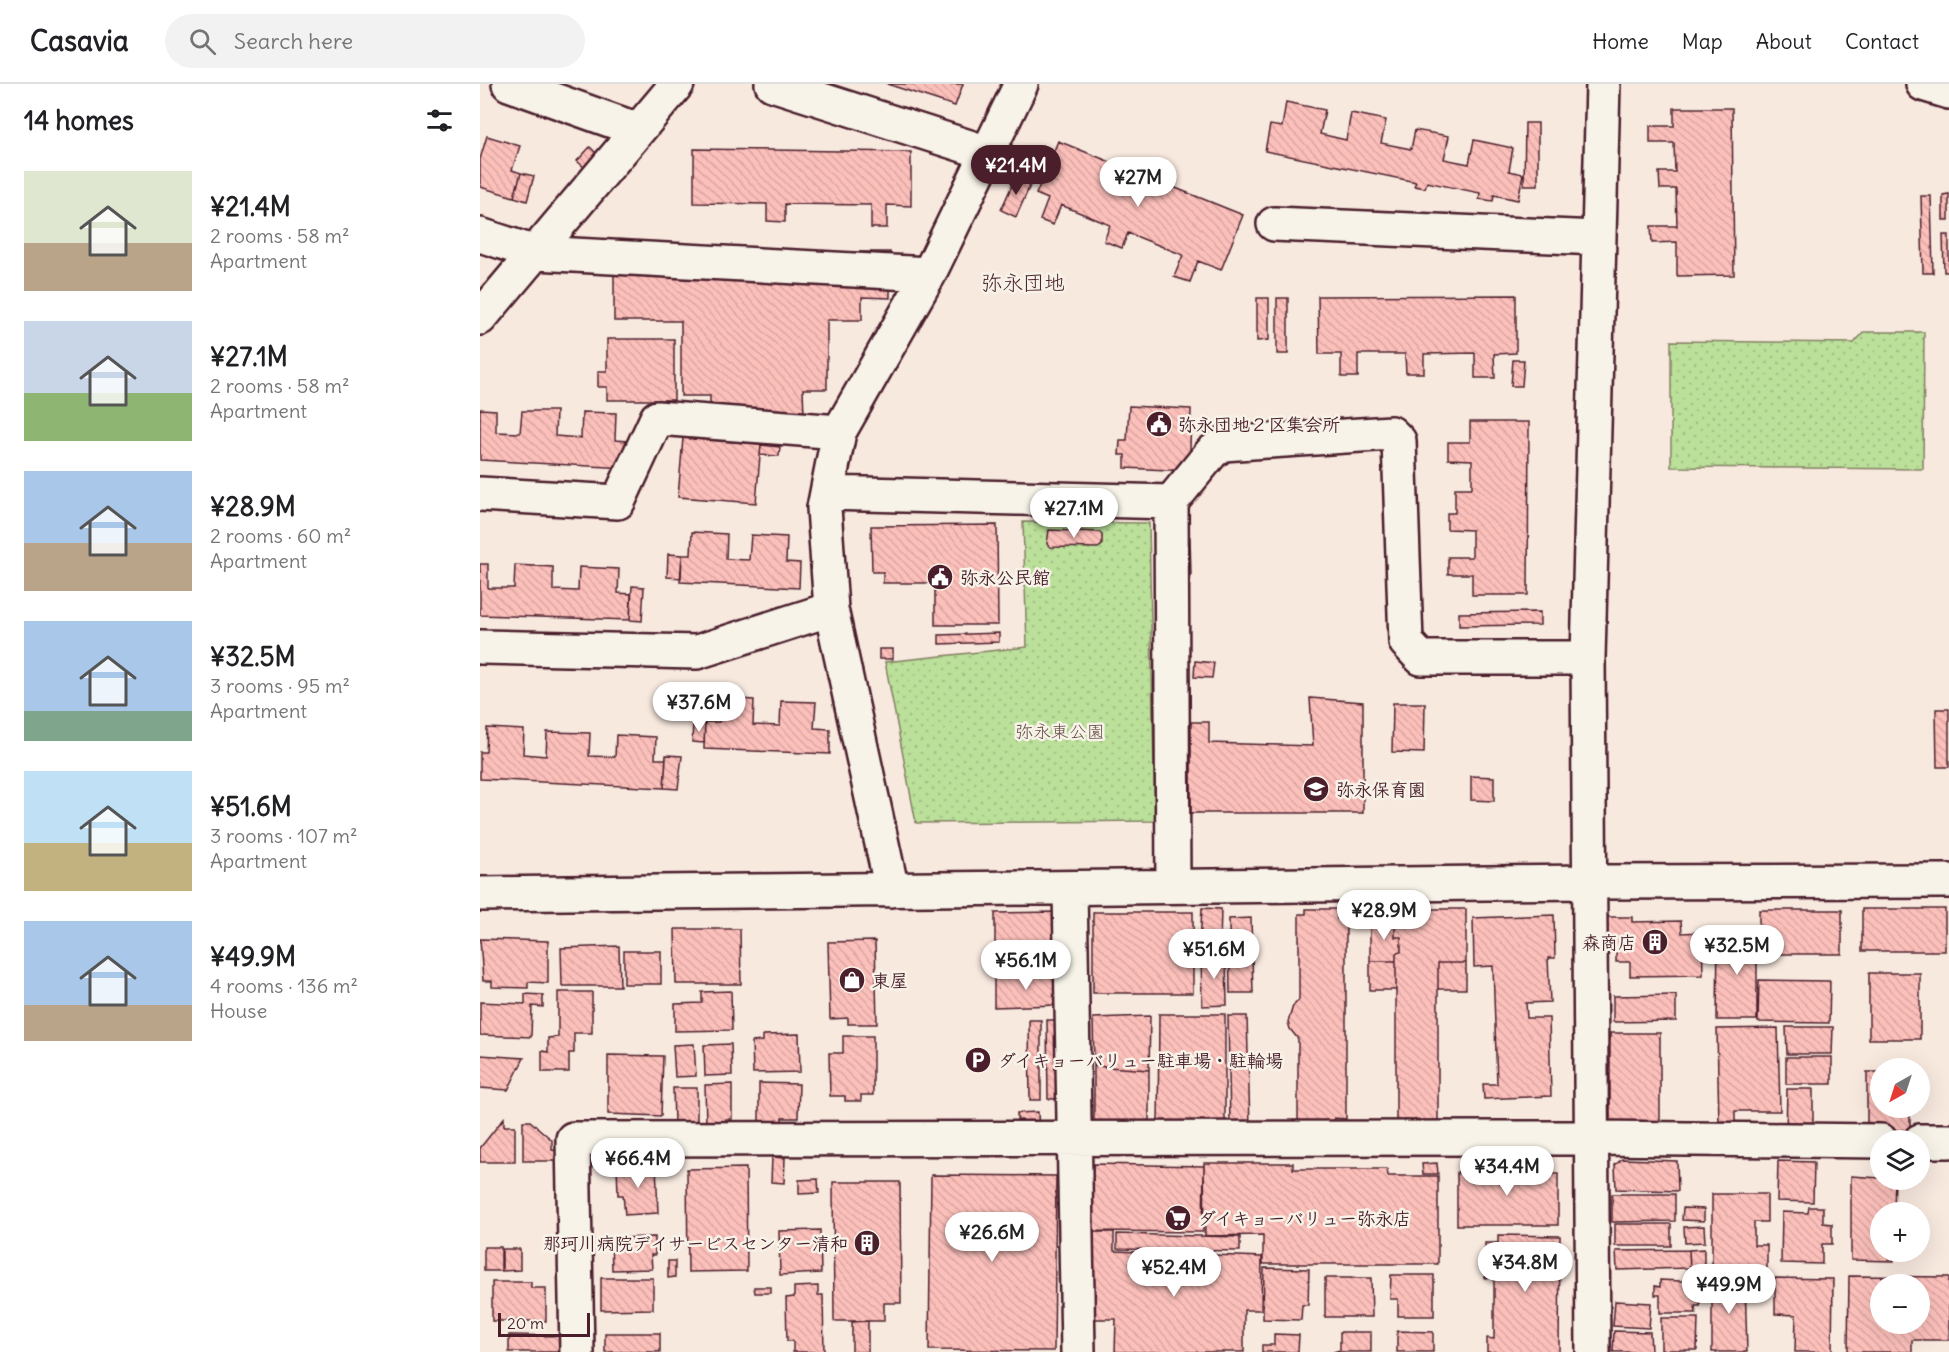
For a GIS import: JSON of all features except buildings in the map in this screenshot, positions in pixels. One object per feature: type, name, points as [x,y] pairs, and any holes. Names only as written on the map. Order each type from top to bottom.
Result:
[{"type":"street","points":[[509,84],[639,130]]},
{"type":"street","points":[[480,318],[677,84]]},
{"type":"street","points":[[772,84],[988,153]]},
{"type":"street","points":[[892,890],[831,609],[824,508],[839,432],[928,274],[1021,84]]},
{"type":"street","points":[[1593,1352],[1588,658],[1603,84]]},
{"type":"street","points":[[1923,84],[1949,92]]},
{"type":"street","points":[[1274,224],[1598,238]]},
{"type":"street","points":[[480,235],[536,253],[928,274]]},
{"type":"street","points":[[480,494],[618,502],[657,418],[839,432]]},
{"type":"street","points":[[1173,886],[1171,502],[1212,452],[1223,444],[1391,433],[1399,441],[1406,642],[1421,658],[1588,658]]},
{"type":"street","points":[[827,493],[1171,502]]},
{"type":"street","points":[[480,647],[696,652],[831,609]]},
{"type":"street","points":[[480,894],[1590,882],[1949,881]]},
{"type":"street","points":[[1070,889],[1078,1352]]},
{"type":"street","points":[[577,1352],[573,1139],[1592,1138],[1870,1141]]},
{"type":"street","points":[[1930,1141],[1949,1141]]},
{"type":"green space","points":[[1864,332],[1924,332],[1923,469],[1671,467],[1671,341],[1854,343]]},
{"type":"green space","name":"弥永東公園","points":[[1023,522],[1149,523],[1155,821],[916,823],[885,662],[1027,647]]},
{"type":"place","name":"弥永団地２区集会所","points":[[1159,424]]},
{"type":"place","name":"弥永公民館","points":[[940,577]]},
{"type":"place","name":"弥永保育園","points":[[1316,789]]},
{"type":"place","name":"森商店","points":[[1655,942]]},
{"type":"place","name":"東屋","points":[[852,980]]},
{"type":"place","name":"ダイキョーバリュー駐車場・駐輪場","points":[[978,1060]]},
{"type":"place","name":"ダイキョーバリュー弥永店","points":[[1178,1218]]},
{"type":"place","name":"那珂川病院デイサービスセンター清和","points":[[867,1243]]},
{"type":"district","name":"弥永団地","points":[[1023,282]]}]
